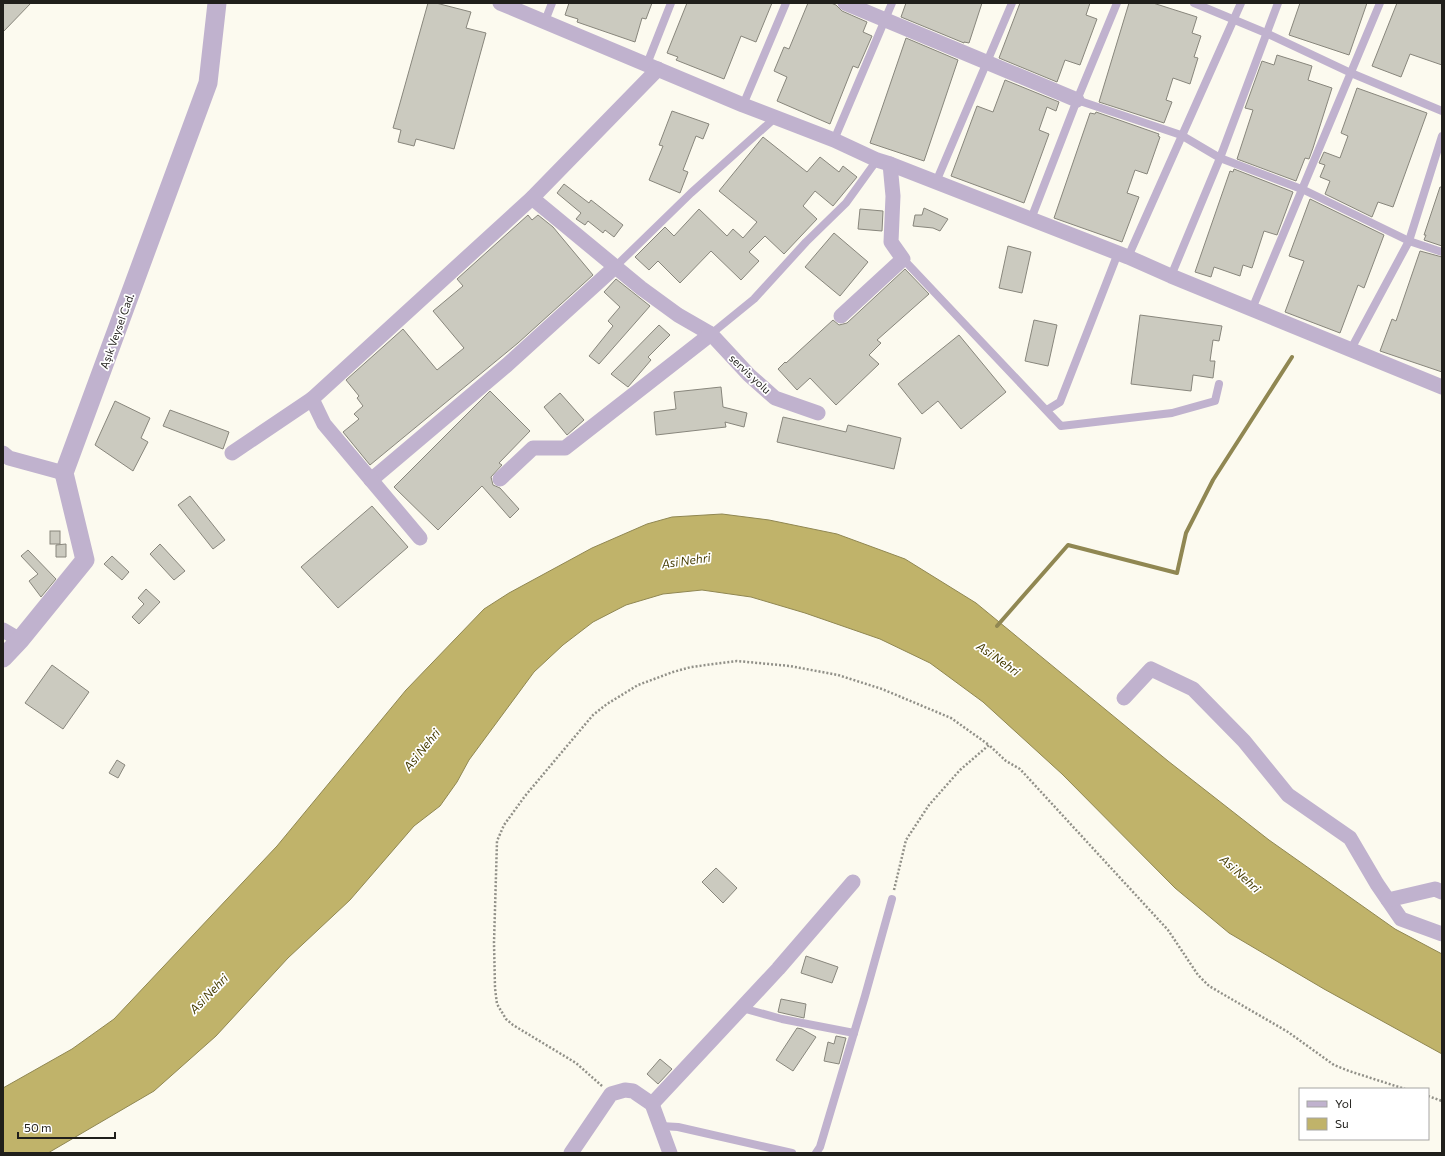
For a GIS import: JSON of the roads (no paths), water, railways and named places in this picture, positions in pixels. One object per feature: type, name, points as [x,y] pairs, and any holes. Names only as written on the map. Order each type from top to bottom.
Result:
[{"type":"street","name":"Aşık Veysel Cad.","points":[[64,473],[208,83],[217,3]]},
{"type":"street","points":[[500,3],[743,105],[834,140],[884,162],[1123,255],[1442,387]]},
{"type":"street","points":[[845,3],[987,61],[1077,100]]},
{"type":"street","points":[[232,453],[312,399],[532,198],[652,66]]},
{"type":"street","points":[[841,316],[903,259],[891,242],[892,196],[884,162]]},
{"type":"street","name":"servis yolu","points":[[532,198],[615,267],[678,315],[710,334],[749,375],[775,398],[818,413]]},
{"type":"street","points":[[371,480],[507,365],[615,267]]},
{"type":"street","points":[[500,479],[533,448],[565,448],[710,334]]},
{"type":"street","points":[[312,399],[324,424],[420,538]]},
{"type":"street","points":[[3,453],[10,458],[64,473],[85,560],[20,640],[3,658]]},
{"type":"street","points":[[3,630],[20,640]]},
{"type":"street","points":[[1124,698],[1152,669],[1193,689],[1244,741],[1288,795],[1350,838],[1376,884],[1401,919],[1442,934]]},
{"type":"street","points":[[652,1104],[742,1008],[853,882]]},
{"type":"street","points":[[1388,900],[1435,889],[1442,892]]},
{"type":"street","points":[[571,1153],[612,1094],[625,1090],[633,1091],[652,1104],[670,1153]]},
{"type":"lane","points":[[545,21],[552,3]]},
{"type":"lane","points":[[652,66],[671,3]]},
{"type":"lane","points":[[743,105],[786,3]]},
{"type":"lane","points":[[834,140],[892,3]]},
{"type":"lane","points":[[936,182],[1012,3]]},
{"type":"lane","points":[[1031,219],[1116,3]]},
{"type":"lane","points":[[1194,3],[1266,32],[1351,73],[1442,111]]},
{"type":"lane","points":[[1047,410],[1060,402],[1123,255],[1181,136],[1241,3]]},
{"type":"lane","points":[[1171,276],[1220,158],[1278,3]]},
{"type":"lane","points":[[1252,309],[1304,190],[1380,3]]},
{"type":"lane","points":[[1077,100],[1181,136],[1220,158],[1304,190],[1408,241],[1442,252]]},
{"type":"lane","points":[[615,267],[691,193],[776,117]]},
{"type":"lane","points":[[1351,349],[1408,241],[1442,136]]},
{"type":"lane","points":[[710,334],[754,299],[806,242],[846,203],[884,162]]},
{"type":"lane","points":[[903,259],[1061,426],[1172,413],[1215,401],[1219,384]]},
{"type":"lane","points":[[816,1153],[820,1147],[854,1033],[892,898]]},
{"type":"lane","points":[[742,1008],[782,1019],[854,1033]]},
{"type":"lane","points":[[661,1126],[678,1127],[792,1153]]},
{"type":"water","name":"Asi Nehri","points":[[722,514],[769,520],[837,534],[905,559],[976,603],[1168,761],[1269,840],[1395,929],[1442,954],[1442,1054],[1324,989],[1229,933],[1175,888],[1062,774],[983,702],[930,663],[880,639],[805,613],[751,597],[702,590],[663,594],[626,605],[593,622],[563,645],[534,672],[469,760],[457,782],[440,806],[414,826],[350,900],[288,958],[216,1036],[154,1091],[48,1153],[3,1153],[3,1088],[72,1049],[114,1019],[277,846],[406,690],[484,609],[509,593],[592,548],[647,524],[672,517]]},
{"type":"waterway","points":[[997,626],[1068,545],[1177,573],[1186,533],[1213,480],[1292,357]]}]
